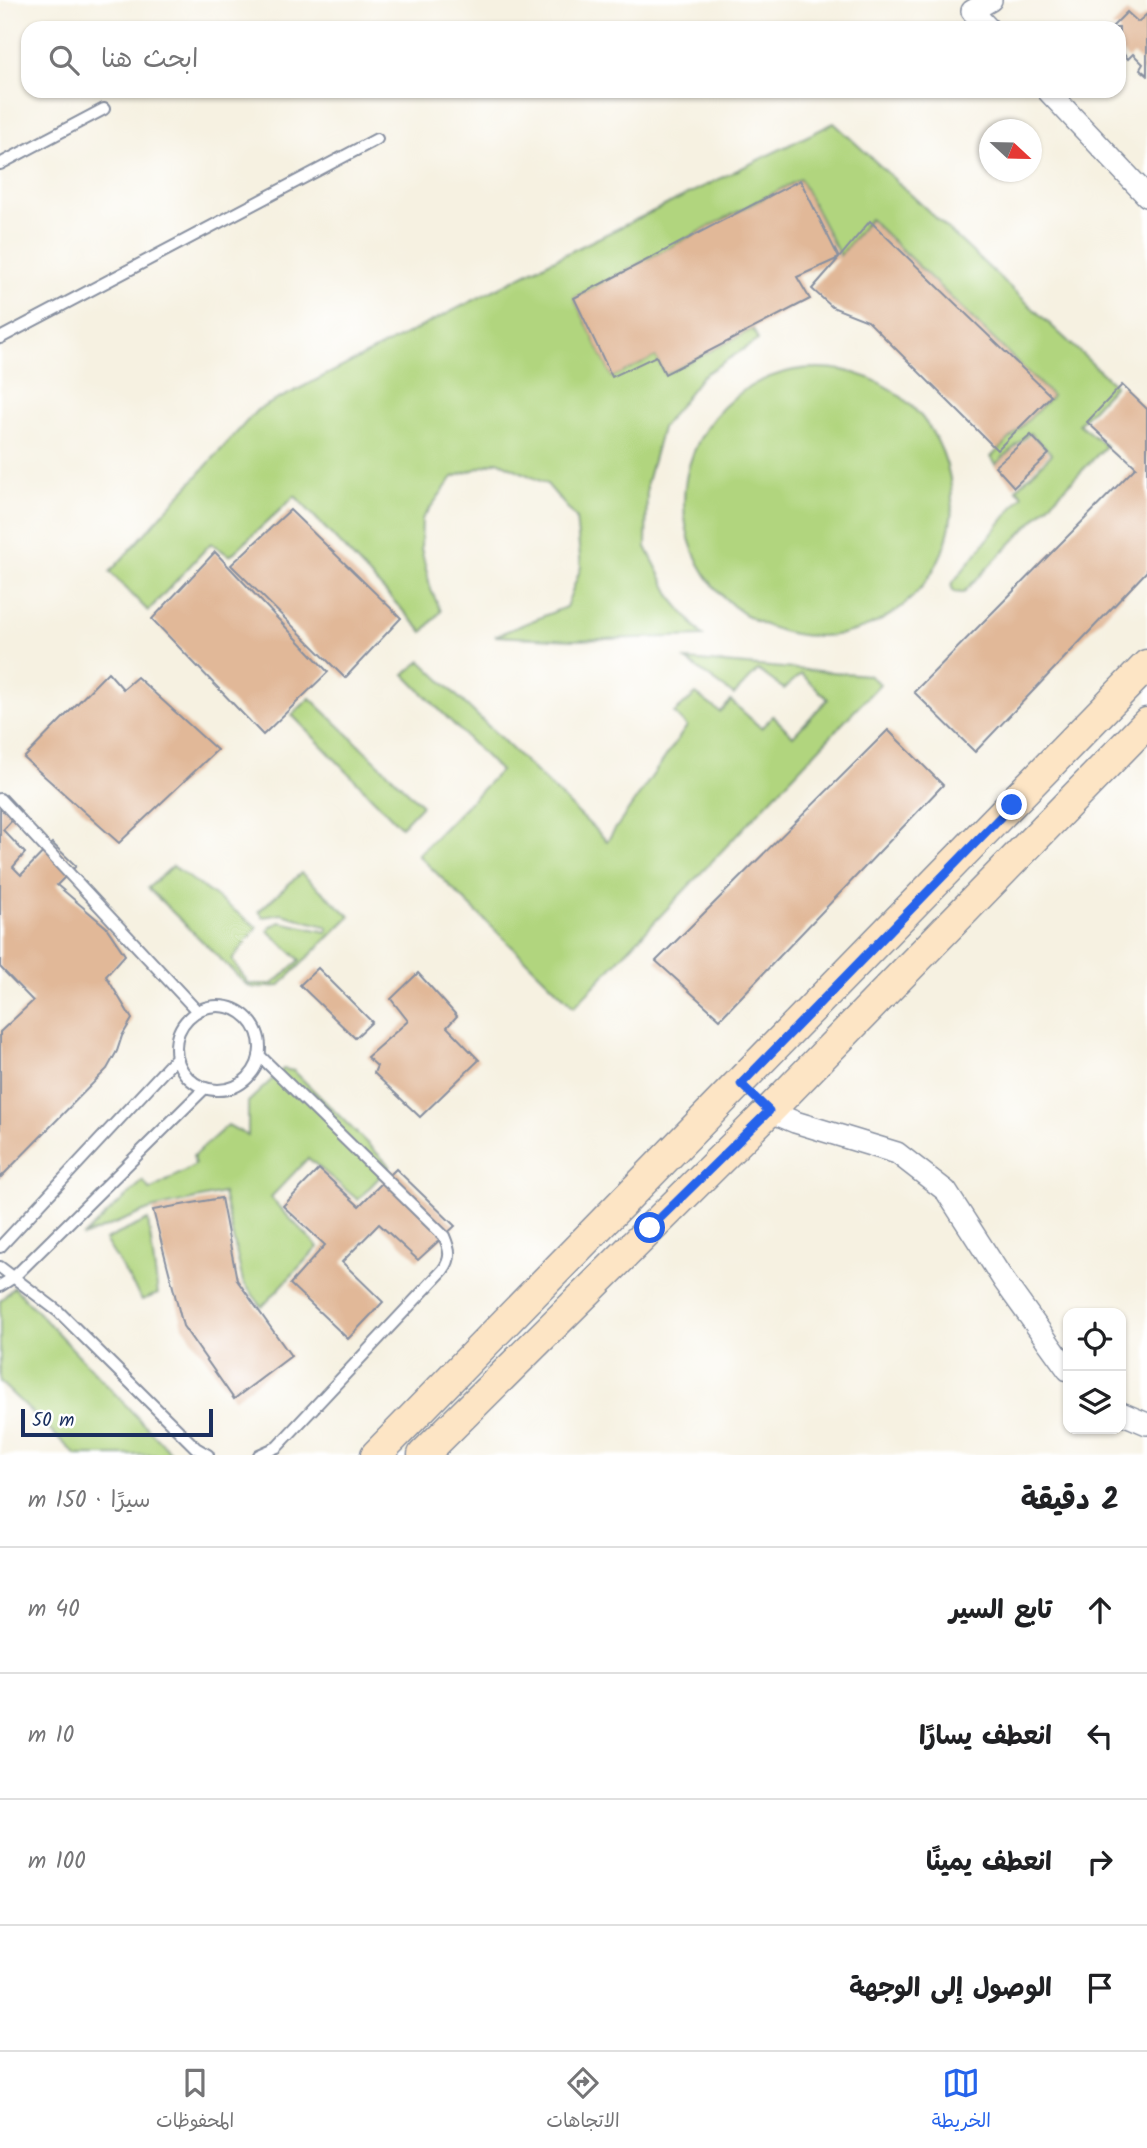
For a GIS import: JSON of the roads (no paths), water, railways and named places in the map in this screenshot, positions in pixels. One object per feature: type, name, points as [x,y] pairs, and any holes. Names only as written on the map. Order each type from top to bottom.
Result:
[{"type":"street","points":[[981,21],[972,11],[991,0]]},
{"type":"street","points":[[1055,98],[1147,196]]},
{"type":"street","points":[[376,1455],[1147,665]]},
{"type":"street","points":[[423,1455],[769,1111],[1147,723]]},
{"type":"street","points":[[741,1084],[769,1111],[795,1122],[897,1153],[946,1191],[1004,1281],[1063,1363]]},
{"type":"street","points":[[1126,1415],[1147,1424]]},
{"type":"lane","points":[[0,164],[104,109]]},
{"type":"lane","points":[[0,338],[377,139]]},
{"type":"lane","points":[[0,799],[197,1011]]},
{"type":"lane","points":[[221,1006],[233,1008],[243,1014],[257,1032],[259,1055],[255,1069],[245,1080],[233,1087],[219,1090],[205,1088],[192,1082],[182,1071],[176,1043],[187,1019],[197,1011],[221,1006]]},
{"type":"lane","points":[[259,1055],[444,1237],[450,1250],[450,1262],[443,1270],[277,1447],[259,1455]]},
{"type":"lane","points":[[0,1247],[177,1057]]},
{"type":"lane","points":[[0,1286],[14,1277],[205,1088]]},
{"type":"lane","points":[[0,1267],[59,1312],[196,1448],[208,1455]]}]
